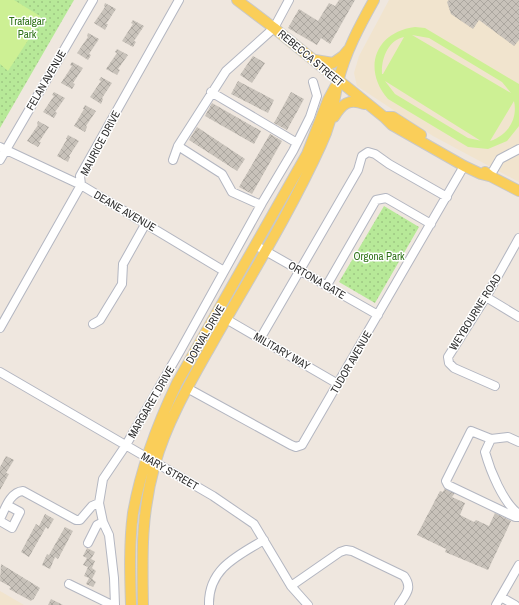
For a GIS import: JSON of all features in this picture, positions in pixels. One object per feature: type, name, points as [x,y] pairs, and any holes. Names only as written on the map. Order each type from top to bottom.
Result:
[{"type":"main road","name":"REBECCA STREET","points":[[237,0],[274,28],[403,133],[480,174],[490,176]]},
{"type":"main road","name":"DORVAL DRIVE","points":[[131,605],[131,541],[133,514],[146,457],[176,383],[307,154],[328,100],[339,81],[352,45],[374,0]]},
{"type":"main road","points":[[309,58],[326,63],[333,63],[344,56],[352,45]]},
{"type":"main road","name":"DORVAL DRIVE","points":[[143,605],[143,521],[155,463],[187,388],[288,212],[328,128],[334,112],[339,81]]},
{"type":"main road","points":[[328,128],[343,104],[355,102],[371,106]]},
{"type":"main road","name":"REBECCA STREET","points":[[384,117],[393,117],[427,139],[482,169],[490,176],[519,191]]},
{"type":"street","name":"FELAN AVENUE","points":[[0,160],[3,148],[93,0]]},
{"type":"street","name":"MAURICE DRIVE","points":[[0,328],[81,185],[80,176],[179,0]]},
{"type":"street","points":[[172,160],[178,146],[211,92],[226,71],[274,28],[289,0]]},
{"type":"street","name":"MARGARET DRIVE","points":[[113,605],[114,578],[109,535],[103,522],[99,502],[103,479],[126,445],[297,143],[310,117],[317,96],[312,82]]},
{"type":"street","points":[[211,92],[297,143]]},
{"type":"street","points":[[178,146],[222,174],[232,192],[261,205]]},
{"type":"street","name":"DEANE AVENUE","points":[[3,148],[81,185],[224,271]]},
{"type":"street","points":[[490,176],[500,159],[519,149]]},
{"type":"street","points":[[260,338],[358,170],[360,159],[365,154],[368,152],[375,154],[389,164],[446,197]]},
{"type":"street","name":"TUDOR AVENUE","points":[[187,388],[245,421],[296,446],[304,443],[464,166]]},
{"type":"street","points":[[327,285],[376,200],[386,198],[431,224]]},
{"type":"street","points":[[93,324],[100,320],[122,284],[123,264],[146,224]]},
{"type":"street","name":"WEYBOURNE ROAD","points":[[495,386],[454,368],[449,363],[448,357],[486,297],[519,238]]},
{"type":"street","name":"ORTONA GATE","points":[[255,245],[378,315]]},
{"type":"street","points":[[486,297],[519,317]]},
{"type":"street","name":"MILITARY WAY","points":[[226,319],[338,384]]},
{"type":"street","name":"MARY STREET","points":[[0,372],[213,496],[254,524],[291,586],[308,605]]},
{"type":"street","points":[[519,442],[508,437],[491,440],[471,431],[446,481],[448,485],[514,517],[519,517]]},
{"type":"street","points":[[491,440],[485,452],[488,462],[505,498],[519,514]]},
{"type":"street","points":[[7,505],[20,512],[12,528],[0,520],[7,505],[14,495],[23,491],[76,520],[80,520],[92,506],[99,502]]},
{"type":"street","points":[[88,543],[97,526],[103,522]]},
{"type":"street","points":[[209,605],[209,598],[215,578],[228,561],[264,540]]},
{"type":"street","points":[[291,586],[340,552],[346,550],[352,551],[404,576],[409,582],[410,588],[399,605]]},
{"type":"street","points":[[496,605],[519,565]]},
{"type":"street","points":[[69,584],[113,605]]},
{"type":"street","points":[[500,597],[515,605]]},
{"type":"shaded area","points":[[389,0],[519,0],[519,182],[433,136],[357,86],[354,73],[359,56]]},
{"type":"shaded area","points":[[0,591],[24,605],[0,605]]},
{"type":"green space","name":"Trafalgar Park","points":[[0,0],[74,0],[0,128]]},
{"type":"green space","points":[[0,0],[14,0],[40,16],[40,22],[8,71],[0,64]]},
{"type":"green space","points":[[415,27],[425,28],[519,84],[519,126],[507,141],[488,149],[468,147],[388,99],[380,87],[376,76],[375,64],[377,54],[382,44],[390,36],[401,30]],"holes":[[[412,35],[429,38],[502,82],[511,93]],[[404,37],[383,74],[382,74],[384,56],[394,42]],[[385,81],[480,141],[468,138],[395,94]],[[514,101],[515,108],[513,120],[510,126],[502,135],[490,141]]]},
{"type":"green space","name":"Orgona Park","points":[[384,206],[419,227],[375,303],[339,282]]},
{"type":"building","points":[[339,0],[355,0],[330,44],[321,38],[317,45],[288,28],[299,9],[318,21],[329,3],[335,6]]},
{"type":"building","points":[[449,0],[519,0],[519,40],[514,46],[479,20],[473,29],[451,14],[447,2]]},
{"type":"building","points":[[105,3],[116,9],[106,24],[108,24],[105,30],[94,23],[105,7]]},
{"type":"building","points":[[133,20],[144,26],[134,41],[136,42],[133,47],[122,41],[133,24],[131,23]]},
{"type":"building","points":[[88,33],[99,39],[89,54],[91,55],[88,60],[77,53],[88,37]]},
{"type":"building","points":[[117,49],[128,55],[118,69],[120,70],[117,75],[106,69],[117,53],[115,52]]},
{"type":"building","points":[[253,56],[265,63],[252,83],[240,75]]},
{"type":"building","points":[[72,62],[83,68],[73,83],[75,84],[72,89],[61,83],[72,66],[70,65]]},
{"type":"building","points":[[101,77],[112,83],[102,98],[101,104],[90,97],[101,81],[99,80]]},
{"type":"building","points":[[238,81],[274,100],[268,113],[231,94]]},
{"type":"building","points":[[54,92],[65,98],[55,112],[57,113],[54,118],[43,112],[54,96],[52,95]]},
{"type":"building","points":[[291,92],[304,99],[287,130],[274,123]]},
{"type":"building","points":[[212,103],[261,131],[254,144],[205,116]]},
{"type":"building","points":[[85,105],[96,111],[86,126],[85,132],[74,126]]},
{"type":"building","points":[[38,121],[49,127],[39,142],[41,142],[38,147],[27,141],[38,125]]},
{"type":"building","points":[[197,127],[245,159],[237,171],[189,140]]},
{"type":"building","points":[[270,134],[282,141],[252,194],[239,187]]},
{"type":"building","points":[[68,135],[79,141],[69,156],[68,162],[57,156]]},
{"type":"building","points":[[6,456],[14,460],[6,473],[9,474],[0,490],[0,467]]},
{"type":"building","points":[[445,488],[455,493],[452,497],[465,503],[460,515],[474,522],[476,520],[489,526],[495,513],[511,521],[488,570],[445,552],[446,549],[417,535],[440,491],[443,492]]},
{"type":"building","points":[[45,514],[54,519],[48,529],[46,527],[29,557],[21,552],[36,524],[39,526]]},
{"type":"building","points":[[65,527],[73,531],[58,559],[55,557],[50,569],[42,565],[47,554],[49,555]]},
{"type":"building","points":[[87,548],[95,552],[91,559],[95,561],[92,568],[96,571],[92,579],[96,582],[93,587],[86,584],[89,578],[84,576],[88,567],[83,565],[87,558],[83,556]]},
{"type":"building","points":[[1,564],[40,588],[33,600],[32,599],[31,601],[9,589],[11,587],[0,581]]},
{"type":"building","points":[[51,599],[63,605],[48,605]]}]
